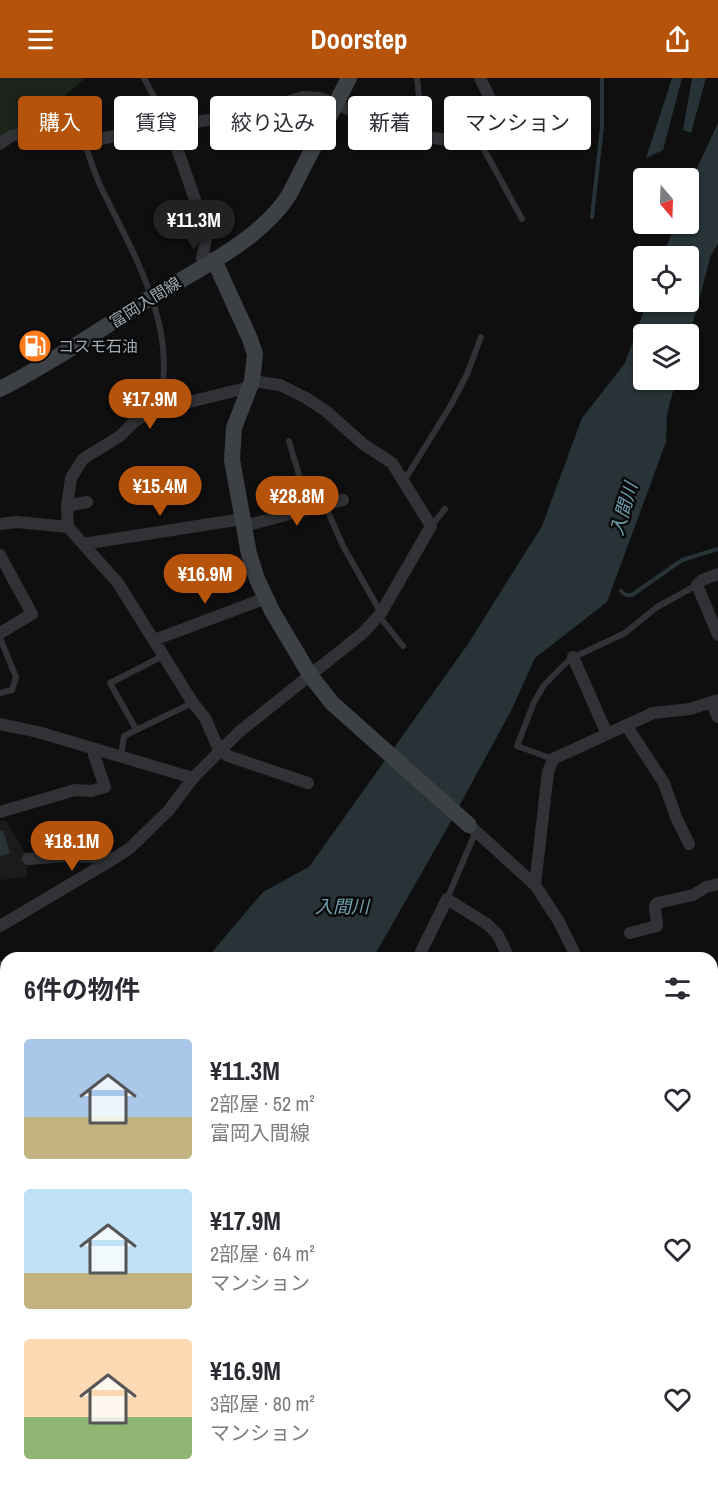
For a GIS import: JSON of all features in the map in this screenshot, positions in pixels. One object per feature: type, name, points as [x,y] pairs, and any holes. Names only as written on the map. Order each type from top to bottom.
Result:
[{"type":"street","name":"富岡入間線","points":[[327,96],[349,78]]},
{"type":"street","points":[[480,78],[489,96]]},
{"type":"street","points":[[0,144],[11,136],[18,135]]},
{"type":"street","points":[[178,150],[207,234],[202,258],[209,263],[250,339],[255,360],[251,384],[234,428],[232,460],[249,554],[266,598],[310,675],[332,703],[535,885],[558,920],[574,952]]},
{"type":"street","name":"富岡入間線","points":[[0,389],[49,362],[241,243],[279,212],[303,150]]},
{"type":"street","points":[[0,926],[130,848],[169,810],[193,778],[219,750],[363,633],[380,614],[431,526],[392,463],[363,444],[326,411],[280,385],[251,384],[157,410],[136,420],[120,436],[83,459],[71,478],[67,506],[68,527],[118,583],[193,703],[205,718],[219,750],[228,756],[308,783]]},
{"type":"street","points":[[83,544],[243,522],[343,500]]},
{"type":"street","points":[[67,506],[87,502]]},
{"type":"street","points":[[0,524],[17,522],[68,527]]},
{"type":"street","points":[[0,555],[32,614],[0,633]]},
{"type":"street","points":[[718,574],[702,580],[697,585],[718,635]]},
{"type":"street","points":[[154,640],[266,598]]},
{"type":"street","points":[[573,657],[607,734]]},
{"type":"street","points":[[535,885],[548,772],[553,759],[653,713],[690,709],[715,701],[718,717]]},
{"type":"street","points":[[0,724],[38,732],[193,778]]},
{"type":"street","points":[[626,725],[664,783],[689,844]]},
{"type":"street","points":[[0,812],[75,790],[91,791],[105,787],[94,755],[97,749]]},
{"type":"street","points":[[28,859],[65,856],[116,858]]},
{"type":"street","points":[[630,933],[657,926],[655,906],[657,903],[693,895],[706,887],[718,884]]},
{"type":"street","points":[[421,952],[447,899],[487,924],[498,935],[506,952]]},
{"type":"lane","points":[[144,78],[154,96]]},
{"type":"lane","points":[[417,78],[419,96]]},
{"type":"lane","points":[[87,150],[98,180],[135,253],[160,328],[164,351],[163,392],[157,410]]},
{"type":"lane","points":[[484,150],[522,219]]},
{"type":"lane","points":[[404,481],[451,405],[482,337]]},
{"type":"lane","points":[[289,441],[309,509]]},
{"type":"lane","points":[[324,505],[343,546],[380,614],[403,646]]},
{"type":"lane","points":[[431,526],[445,508]]},
{"type":"lane","points":[[553,759],[517,746],[534,702],[544,685],[573,657],[625,633],[657,607],[697,585]]},
{"type":"lane","points":[[0,638],[16,677],[12,690],[0,693]]},
{"type":"lane","points":[[136,729],[110,683],[164,656]]},
{"type":"lane","points":[[121,757],[124,736],[193,703]]},
{"type":"lane","points":[[447,899],[472,828]]},
{"type":"shaded area","points":[[0,78],[85,78],[64,96],[18,96],[18,138],[0,150]]},
{"type":"shaded area","points":[[6,820],[27,856],[27,877],[0,880],[0,821]]},
{"type":"water","points":[[672,78],[682,78],[663,150],[646,158]]},
{"type":"water","points":[[692,78],[706,78],[691,133],[683,130]]},
{"type":"water","name":"入間川","points":[[718,123],[718,244],[711,255],[699,300],[699,246],[667,246],[671,234],[699,234],[699,168],[697,168]]},
{"type":"water","name":"入間川","points":[[643,312],[696,312],[692,324],[639,324]]},
{"type":"water","name":"入間川","points":[[633,341],[633,390],[673,390],[667,414],[666,442],[607,602],[535,658],[511,711],[376,952],[212,952],[263,892],[309,867],[468,644],[542,526],[582,418],[625,363]]},
{"type":"water","points":[[3,830],[10,853],[0,856],[0,831]]},
{"type":"waterway","points":[[592,217],[602,127],[602,78]]},
{"type":"waterway","points":[[621,591],[626,595],[632,595],[682,560],[718,549]]},
{"type":"place","name":"コスモ石油","points":[[35,346]]}]
